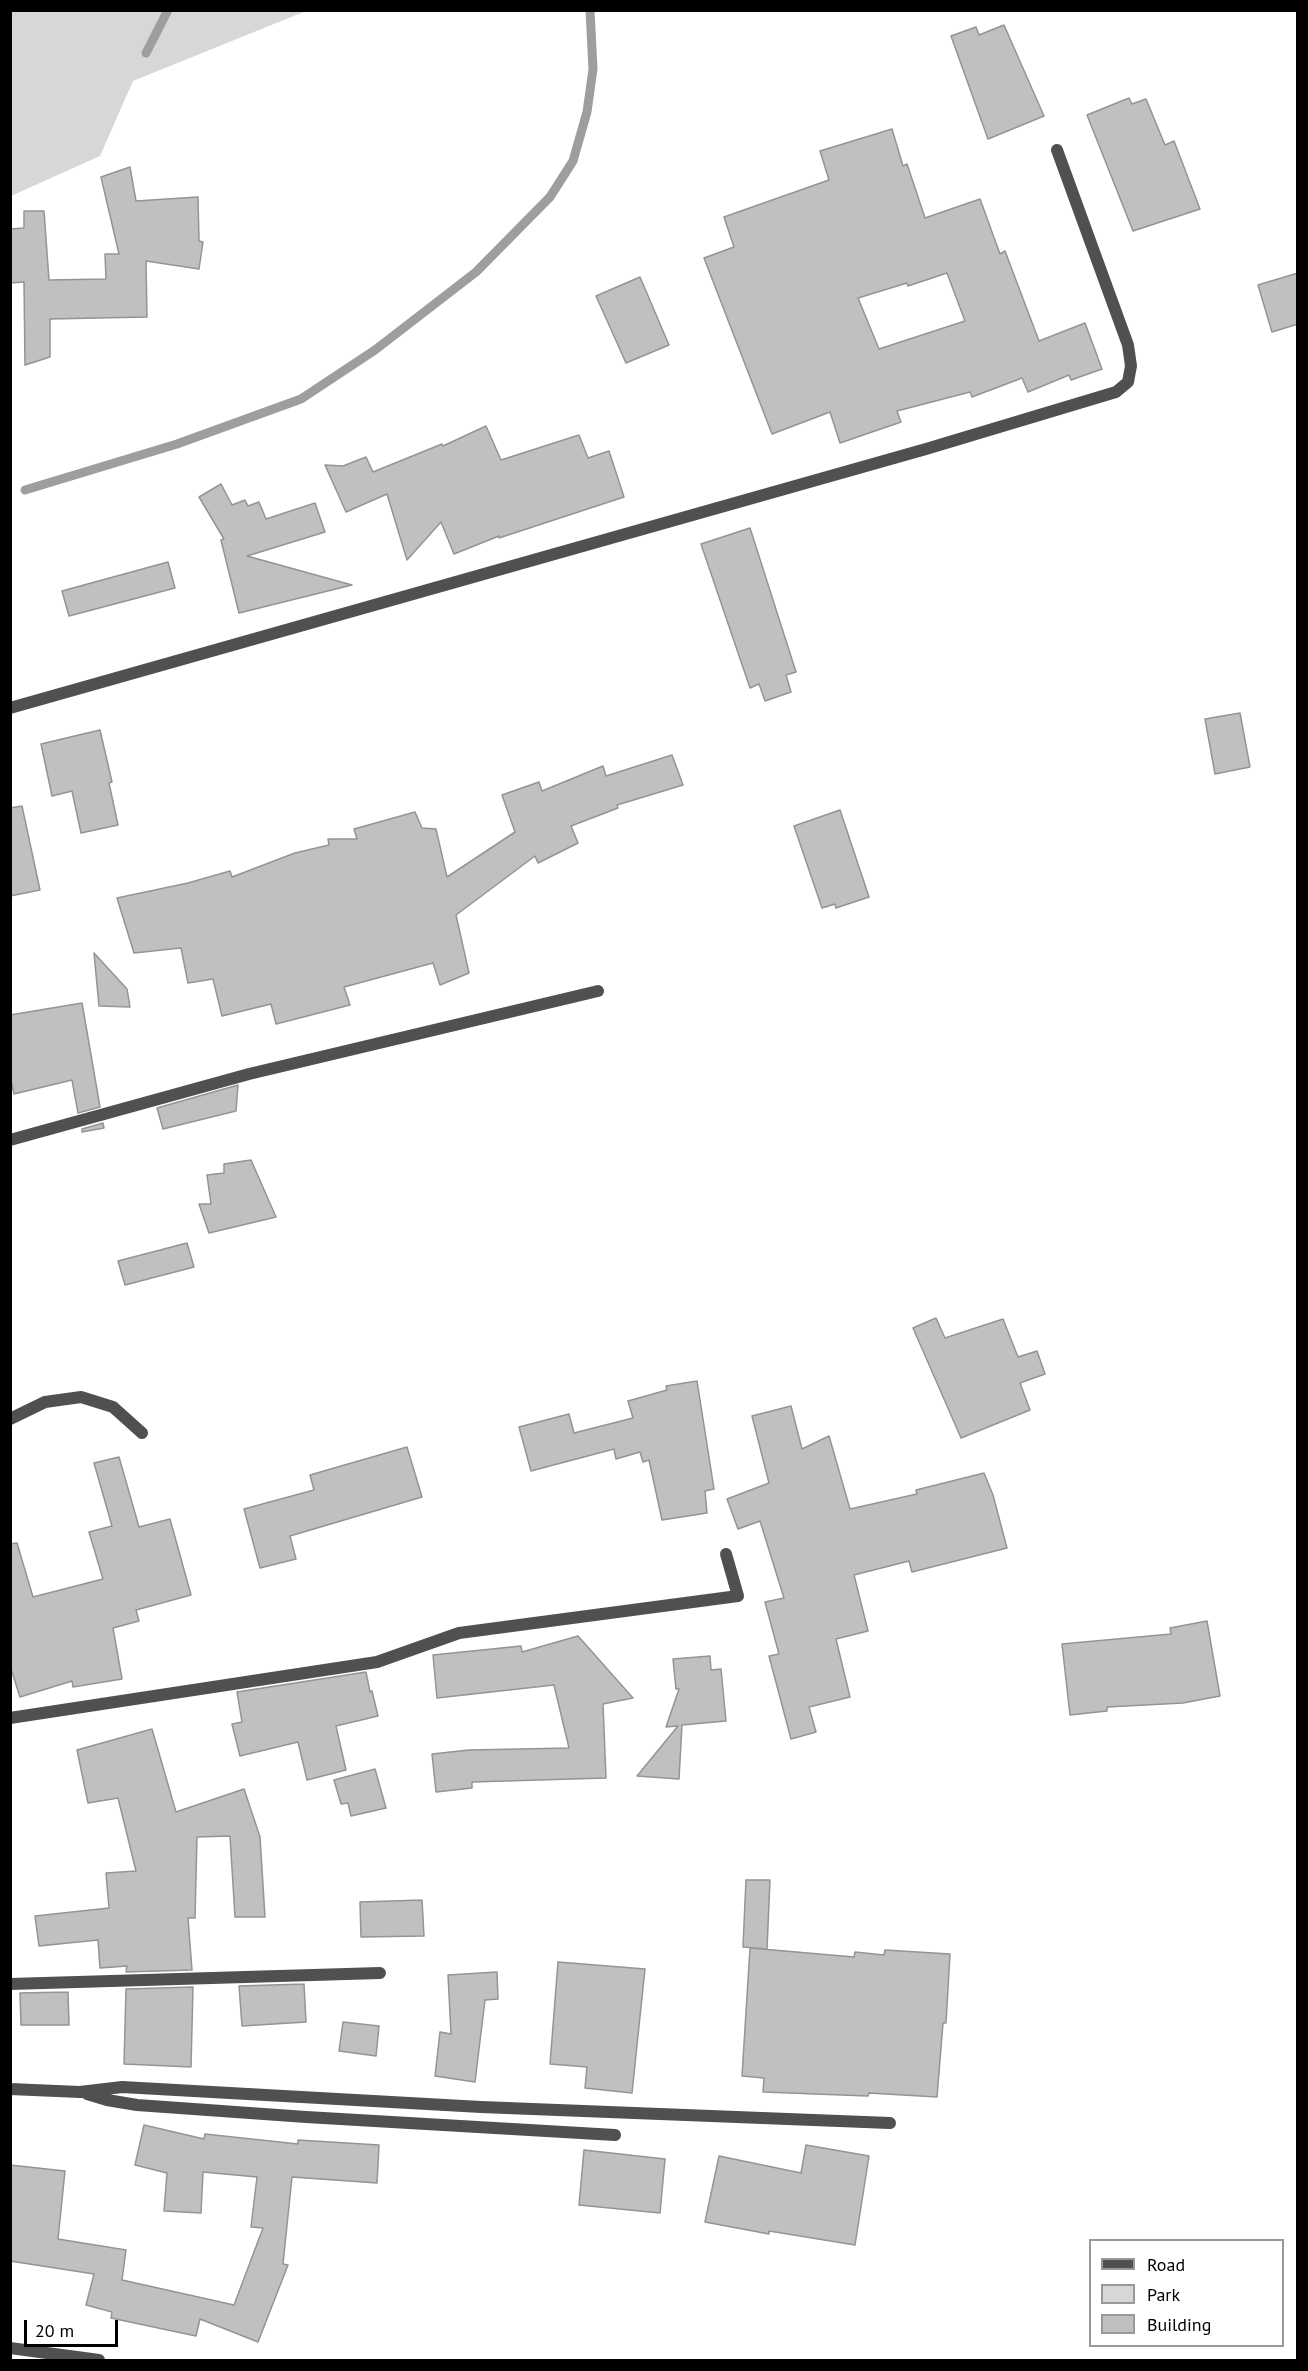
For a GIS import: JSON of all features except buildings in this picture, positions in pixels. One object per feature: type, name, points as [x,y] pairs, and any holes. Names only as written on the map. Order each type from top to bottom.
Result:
[{"type":"street","points":[[10,708],[926,449],[1116,392],[1128,382],[1131,366],[1128,345],[1058,150]]},
{"type":"street","points":[[10,1140],[249,1074],[598,991]]},
{"type":"street","points":[[10,1419],[45,1402],[81,1397],[113,1407],[142,1433]]},
{"type":"street","points":[[10,1718],[377,1662],[459,1633],[738,1596],[726,1554]]},
{"type":"street","points":[[10,1984],[380,1973]]},
{"type":"street","points":[[10,2089],[80,2092],[122,2087],[481,2107],[890,2123]]},
{"type":"street","points":[[80,2092],[107,2100],[149,2106],[615,2135]]},
{"type":"street","points":[[10,2348],[99,2361]]},
{"type":"green space","points":[[10,11],[306,11],[133,81],[100,156],[11,196]]},
{"type":"waterway","points":[[146,53],[168,10]]},
{"type":"waterway","points":[[25,490],[177,444],[301,399],[375,350],[476,272],[550,197],[573,161],[587,112],[593,69],[590,10]]}]
